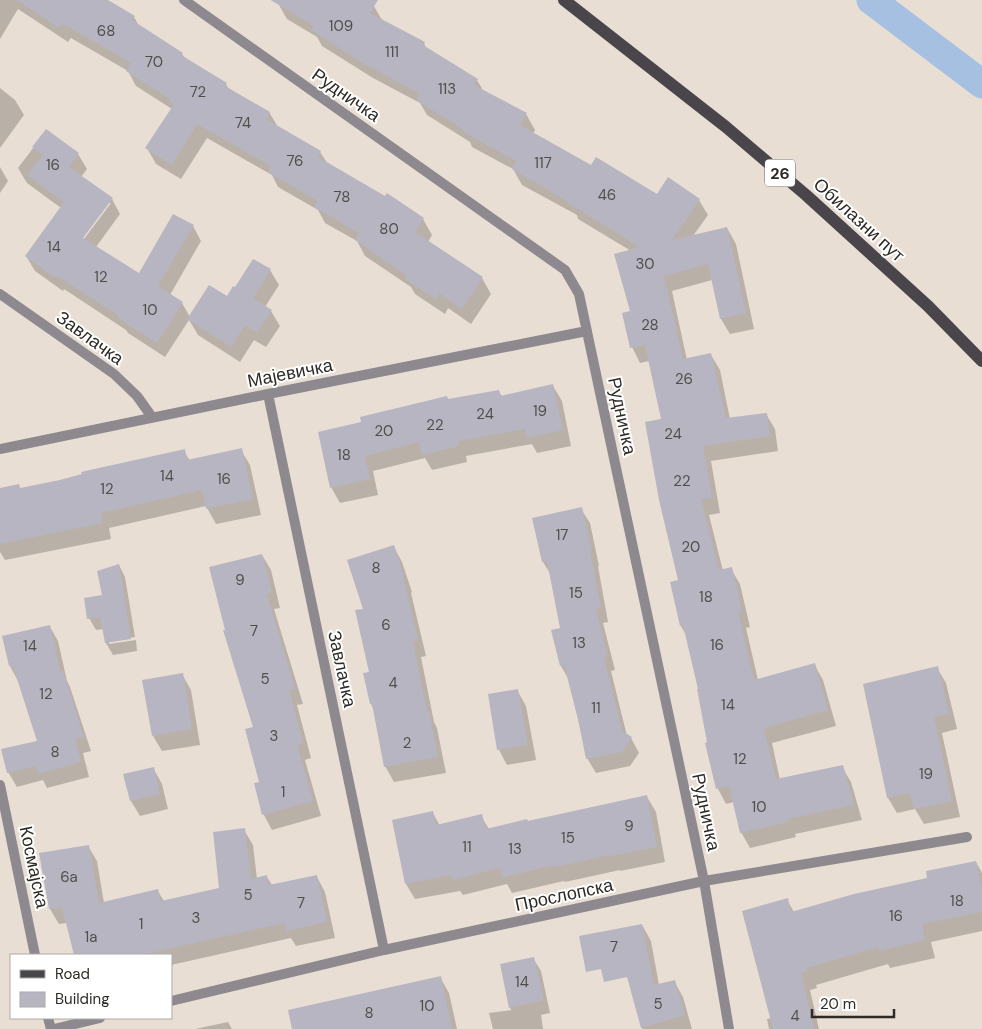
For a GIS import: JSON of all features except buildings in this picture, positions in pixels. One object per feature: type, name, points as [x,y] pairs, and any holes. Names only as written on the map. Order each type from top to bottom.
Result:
[{"type":"main road","name":"Обилазни пут","points":[[564,0],[719,121],[806,195],[928,306],[982,361]]},
{"type":"street","name":"Рудничка","points":[[184,0],[565,270],[579,294],[704,881],[730,1029]]},
{"type":"street","name":"Завлачка","points":[[0,294],[114,374],[137,396],[152,417]]},
{"type":"street","name":"Мајевичка","points":[[0,449],[587,330]]},
{"type":"street","name":"Завлачка","points":[[268,394],[384,950]]},
{"type":"street","name":"Космајска","points":[[0,785],[35,954]]},
{"type":"street","name":"Прослопска","points":[[172,1001],[384,950],[704,881],[967,837]]},
{"type":"street","points":[[52,1029],[96,1019]]},
{"type":"waterway","points":[[871,0],[982,84]]}]
